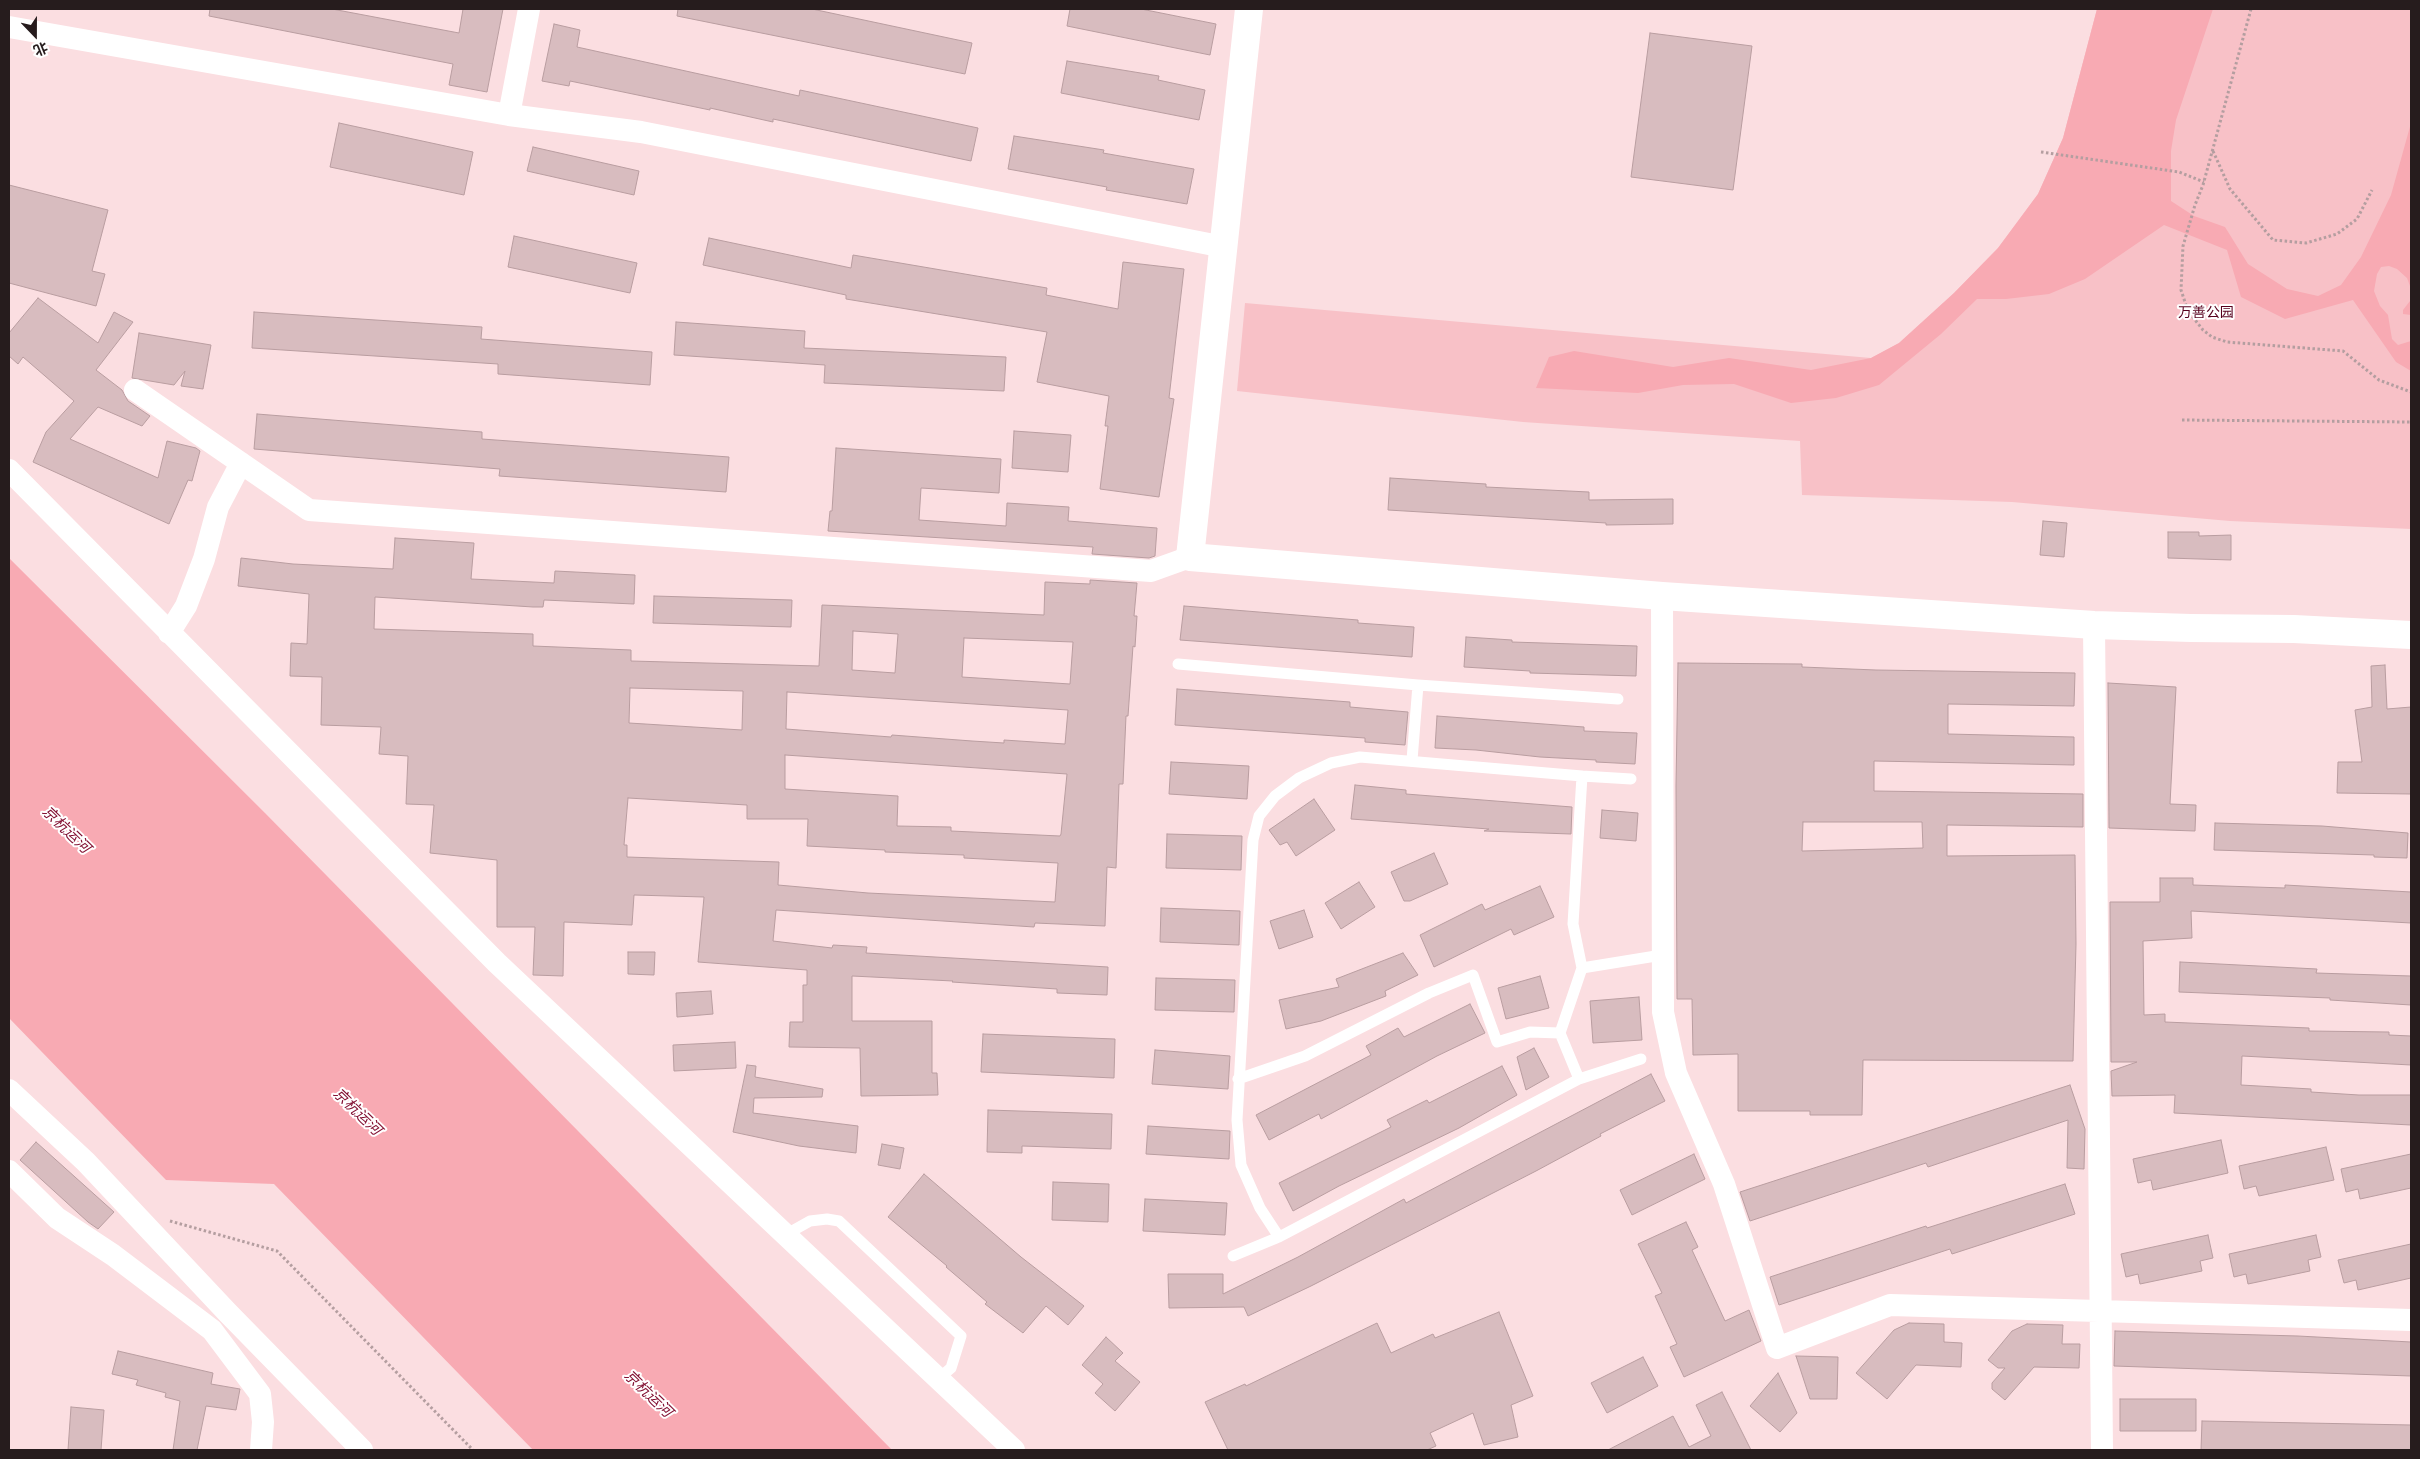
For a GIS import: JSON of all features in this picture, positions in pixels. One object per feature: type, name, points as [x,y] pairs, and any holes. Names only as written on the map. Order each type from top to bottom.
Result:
[{"type":"street","points":[[509,115],[530,9]]},
{"type":"street","points":[[1190,557],[1249,9]]},
{"type":"street","points":[[9,27],[509,115],[640,132],[1224,247]]},
{"type":"street","points":[[135,390],[309,510],[1151,570],[1190,557],[1662,596],[2094,625],[2294,629],[2411,635]]},
{"type":"street","points":[[169,633],[186,606],[204,558],[218,507],[241,463]]},
{"type":"street","points":[[9,470],[497,963],[1014,1450]]},
{"type":"street","points":[[1662,596],[1663,1012],[1676,1073],[1724,1184],[1777,1348],[1890,1305],[2411,1320]]},
{"type":"street","points":[[2094,625],[2099,1311],[2102,1450]]},
{"type":"street","points":[[9,1090],[86,1162],[227,1312],[362,1450]]},
{"type":"street","points":[[9,1171],[57,1218],[113,1255],[212,1330],[260,1394],[263,1422],[261,1450]]},
{"type":"lane","points":[[1178,664],[1418,685],[1618,699]]},
{"type":"lane","points":[[1412,760],[1418,685]]},
{"type":"lane","points":[[1279,1237],[1260,1208],[1241,1165],[1237,1120],[1253,840],[1259,816],[1275,796],[1299,778],[1331,764],[1360,757],[1632,779]]},
{"type":"lane","points":[[1579,1079],[1560,1033],[1582,968],[1573,924],[1582,776]]},
{"type":"lane","points":[[1582,968],[1662,955]]},
{"type":"lane","points":[[1238,1079],[1305,1056],[1429,993],[1473,975],[1497,1042],[1530,1032],[1560,1033]]},
{"type":"lane","points":[[1233,1256],[1279,1237],[1579,1079],[1641,1059]]},
{"type":"lane","points":[[785,1235],[810,1221],[826,1219],[839,1221],[961,1336],[951,1368],[938,1379]]},
{"type":"path","points":[[2251,9],[2204,182],[2195,205],[2184,246],[2181,290],[2188,311],[2203,330],[2212,337],[2227,342],[2343,351],[2379,380],[2411,392]]},
{"type":"path","points":[[2213,150],[2230,189],[2273,240],[2306,242],[2337,234],[2357,219],[2372,190]]},
{"type":"path","points":[[2041,152],[2178,172],[2204,182]]},
{"type":"path","points":[[2182,420],[2411,422]]},
{"type":"path","points":[[145,1225],[162,1219],[277,1251],[473,1450]]},
{"type":"green space","name":"万善公园","points":[[2097,9],[2411,9],[2411,529],[2230,521],[2012,502],[1802,495],[1800,441],[1523,422],[1237,391],[1245,303],[1871,358],[1899,343],[1954,293],[1998,248],[2038,194],[2063,138]]},
{"type":"water","points":[[2097,9],[2213,9],[2176,120],[2171,151],[2171,201],[2194,216],[2225,227],[2248,264],[2287,289],[2318,296],[2341,285],[2361,257],[2391,195],[2411,123],[2411,315],[2403,314],[2403,310],[2410,301],[2410,286],[2407,278],[2397,269],[2389,266],[2381,267],[2377,274],[2374,291],[2380,306],[2388,315],[2392,339],[2398,345],[2411,341],[2411,371],[2396,362],[2353,300],[2285,319],[2241,297],[2227,250],[2164,225],[2085,279],[2049,294],[2006,299],[1977,299],[1941,334],[1879,385],[1836,398],[1791,403],[1734,384],[1683,385],[1638,393],[1536,388],[1549,357],[1574,351],[1673,367],[1729,358],[1811,370],[1871,358],[1899,343],[1954,293],[1998,248],[2038,194],[2063,138]]},
{"type":"water","name":"京杭运河","points":[[9,558],[265,813],[892,1450],[533,1450],[274,1184],[166,1180],[9,1018]]},
{"type":"building","points":[[210,9],[332,9],[459,33],[463,9],[503,9],[487,92],[449,85],[453,64],[209,16]]},
{"type":"building","points":[[678,9],[812,9],[972,43],[965,74],[677,16]]},
{"type":"building","points":[[1070,9],[1141,9],[1216,24],[1210,55],[1067,26]]},
{"type":"building","points":[[554,24],[580,30],[577,47],[799,96],[800,90],[978,128],[971,161],[773,119],[773,122],[570,81],[569,86],[542,81]]},
{"type":"building","points":[[1650,33],[1752,46],[1733,190],[1631,177]]},
{"type":"building","points":[[1067,61],[1159,76],[1158,80],[1205,90],[1199,120],[1061,93]]},
{"type":"building","points":[[339,123],[473,152],[464,195],[330,167]]},
{"type":"building","points":[[1014,136],[1104,150],[1103,153],[1194,169],[1187,204],[1106,190],[1107,187],[1008,169]]},
{"type":"building","points":[[533,147],[639,171],[634,195],[527,171]]},
{"type":"building","points":[[9,185],[108,210],[92,271],[105,274],[96,306],[9,283]]},
{"type":"building","points":[[514,236],[637,263],[630,293],[508,267]]},
{"type":"building","points":[[709,238],[851,268],[853,255],[1047,288],[1046,295],[1118,309],[1123,262],[1184,269],[1169,398],[1174,399],[1159,497],[1100,489],[1108,426],[1105,426],[1109,396],[1037,382],[1047,332],[846,299],[846,295],[703,265]]},
{"type":"building","points":[[38,298],[98,343],[114,312],[133,322],[96,370],[122,390],[128,401],[150,416],[142,426],[98,407],[70,439],[158,478],[167,441],[196,448],[200,451],[192,481],[188,480],[169,524],[33,462],[46,432],[74,401],[23,357],[18,364],[9,356],[9,333]]},
{"type":"building","points":[[254,312],[482,327],[481,339],[652,352],[650,385],[498,374],[498,364],[252,348]]},
{"type":"building","points":[[676,322],[805,331],[804,348],[1006,357],[1004,391],[824,383],[825,365],[674,355]]},
{"type":"building","points":[[139,333],[211,345],[203,389],[181,386],[185,371],[174,385],[132,378]]},
{"type":"building","points":[[257,414],[482,432],[482,439],[729,457],[726,492],[499,476],[500,469],[254,449]]},
{"type":"building","points":[[1014,431],[1071,435],[1068,472],[1012,468]]},
{"type":"building","points":[[836,448],[1001,459],[999,493],[921,488],[919,520],[1006,526],[1007,503],[1069,507],[1068,521],[1157,528],[1155,556],[1149,558],[1092,554],[1093,547],[828,531],[830,511],[832,511]]},
{"type":"building","points":[[1390,478],[1486,484],[1486,487],[1589,492],[1589,500],[1673,499],[1673,524],[1606,525],[1606,523],[1388,510]]},
{"type":"building","points":[[2043,521],[2067,523],[2064,557],[2040,555]]},
{"type":"building","points":[[2168,532],[2199,532],[2199,536],[2231,535],[2231,560],[2168,558]]},
{"type":"building","points":[[395,538],[474,543],[471,579],[554,583],[555,571],[635,575],[634,604],[544,600],[543,607],[533,607],[375,597],[374,629],[533,634],[533,646],[631,650],[631,661],[819,666],[822,605],[1044,615],[1045,582],[1090,584],[1090,580],[1137,583],[1134,616],[1137,616],[1135,647],[1133,646],[1128,716],[1126,716],[1123,784],[1119,784],[1116,868],[1107,867],[1105,926],[1035,923],[1034,927],[776,910],[773,941],[832,948],[833,945],[867,947],[866,953],[1108,967],[1107,995],[1057,993],[1057,989],[953,981],[852,976],[852,1021],[932,1021],[932,1073],[937,1073],[938,1095],[861,1096],[860,1048],[789,1047],[790,1022],[803,1022],[803,985],[807,985],[807,970],[698,962],[704,897],[634,895],[632,925],[564,922],[563,976],[533,975],[535,927],[497,927],[497,860],[430,853],[434,805],[406,804],[408,756],[379,754],[381,727],[321,725],[322,677],[290,676],[291,643],[307,644],[309,594],[238,586],[241,558],[293,564],[393,569]],"holes":[[[853,631],[898,634],[895,673],[852,670]],[[964,638],[1073,642],[1070,684],[962,677]],[[630,688],[743,691],[742,730],[629,723]],[[787,692],[1068,710],[1065,744],[1004,740],[1004,743],[892,735],[891,737],[786,729]],[[785,755],[1067,774],[1060,836],[951,831],[951,827],[897,826],[898,796],[785,789]],[[628,798],[747,805],[747,819],[808,819],[807,846],[885,850],[885,852],[964,855],[964,858],[1058,863],[1055,902],[868,893],[778,885],[779,862],[627,857],[627,845],[624,845]]]},
{"type":"building","points":[[654,596],[792,600],[791,627],[653,623]]},
{"type":"building","points":[[1184,606],[1358,620],[1358,623],[1414,627],[1412,657],[1180,640]]},
{"type":"building","points":[[1466,637],[1512,640],[1512,642],[1637,646],[1636,676],[1530,673],[1530,671],[1464,667]]},
{"type":"building","points":[[1678,663],[1802,664],[1802,667],[1876,670],[2075,673],[2074,706],[1948,704],[1948,734],[2074,737],[2074,765],[1874,761],[1874,791],[2083,794],[2083,827],[1947,825],[1947,856],[2075,855],[2076,944],[2073,1061],[1863,1060],[1862,1115],[1810,1115],[1810,1111],[1738,1111],[1738,1054],[1693,1055],[1692,999],[1677,999],[1676,786]],"holes":[[[1803,822],[1922,822],[1923,848],[1802,851]]]},
{"type":"building","points":[[2385,665],[2387,709],[2411,707],[2411,794],[2337,793],[2338,762],[2362,762],[2355,710],[2372,707],[2371,666]]},
{"type":"building","points":[[2108,683],[2176,687],[2170,804],[2196,805],[2195,831],[2109,828]]},
{"type":"building","points":[[1177,689],[1350,702],[1350,707],[1408,712],[1405,745],[1365,742],[1365,738],[1175,725]]},
{"type":"building","points":[[1437,716],[1584,727],[1584,731],[1637,733],[1635,764],[1435,748]]},
{"type":"building","points":[[1171,762],[1249,766],[1247,799],[1169,794]]},
{"type":"building","points":[[1355,785],[1406,790],[1406,794],[1572,807],[1571,834],[1484,831],[1489,829],[1351,819]]},
{"type":"building","points":[[1314,799],[1335,830],[1296,856],[1287,842],[1280,845],[1269,830]]},
{"type":"building","points":[[1602,810],[1638,813],[1636,841],[1600,838]]},
{"type":"building","points":[[2215,823],[2322,826],[2408,833],[2407,858],[2374,857],[2374,855],[2214,850]]},
{"type":"building","points":[[1167,834],[1242,836],[1241,870],[1166,868]]},
{"type":"building","points":[[1434,853],[1448,884],[1410,901],[1404,901],[1391,872]]},
{"type":"building","points":[[2160,878],[2193,878],[2193,885],[2285,888],[2285,885],[2411,892],[2411,923],[2191,911],[2192,938],[2143,941],[2144,1015],[2165,1014],[2165,1022],[2309,1028],[2309,1031],[2389,1032],[2389,1035],[2411,1036],[2411,1065],[2242,1056],[2241,1085],[2311,1089],[2311,1092],[2359,1095],[2411,1095],[2411,1125],[2174,1113],[2175,1095],[2112,1096],[2111,1071],[2137,1062],[2111,1062],[2110,902],[2160,902]]},
{"type":"building","points":[[1359,882],[1375,907],[1341,929],[1325,903]]},
{"type":"building","points":[[1540,886],[1554,917],[1514,935],[1511,929],[1434,967],[1420,935],[1482,904],[1485,910]]},
{"type":"building","points":[[1161,908],[1240,911],[1239,945],[1160,942]]},
{"type":"building","points":[[1304,910],[1313,937],[1279,949],[1270,921]]},
{"type":"building","points":[[628,952],[655,952],[654,975],[628,974]]},
{"type":"building","points":[[1403,953],[1418,975],[1385,991],[1386,996],[1321,1021],[1286,1029],[1279,1000],[1339,987],[1336,979]]},
{"type":"building","points":[[2180,962],[2317,969],[2316,973],[2411,976],[2411,1005],[2330,1000],[2330,998],[2179,992]]},
{"type":"building","points":[[1540,976],[1549,1008],[1506,1019],[1498,988]]},
{"type":"building","points":[[1156,978],[1235,980],[1234,1012],[1155,1010]]},
{"type":"building","points":[[711,991],[713,1014],[677,1017],[676,993]]},
{"type":"building","points":[[1639,997],[1642,1040],[1593,1043],[1590,1001]]},
{"type":"building","points":[[1470,1004],[1485,1033],[1437,1056],[1321,1119],[1319,1114],[1269,1140],[1256,1115],[1371,1055],[1366,1046],[1398,1028],[1404,1037]]},
{"type":"building","points":[[983,1034],[1115,1039],[1114,1078],[981,1072]]},
{"type":"building","points":[[735,1042],[736,1068],[674,1071],[673,1045]]},
{"type":"building","points":[[1534,1048],[1549,1077],[1526,1090],[1517,1057]]},
{"type":"building","points":[[1155,1050],[1230,1056],[1228,1089],[1152,1084]]},
{"type":"building","points":[[747,1065],[756,1066],[755,1077],[823,1089],[822,1097],[754,1098],[753,1113],[858,1126],[856,1153],[799,1146],[733,1132]]},
{"type":"building","points":[[1502,1066],[1517,1095],[1459,1128],[1339,1186],[1293,1211],[1279,1183],[1391,1127],[1387,1120],[1427,1100],[1429,1103]]},
{"type":"building","points":[[1651,1074],[1665,1101],[1600,1134],[1601,1136],[1536,1171],[1311,1286],[1248,1316],[1244,1307],[1169,1308],[1168,1274],[1223,1274],[1223,1294],[1298,1257],[1404,1199],[1406,1203]]},
{"type":"building","points":[[2070,1085],[2085,1129],[2084,1169],[2067,1168],[2068,1120],[1928,1167],[1926,1163],[1750,1221],[1740,1192]]},
{"type":"building","points":[[988,1110],[1112,1114],[1111,1149],[1022,1146],[1022,1153],[987,1152]]},
{"type":"building","points":[[1148,1126],[1230,1131],[1229,1159],[1146,1154]]},
{"type":"building","points":[[2221,1140],[2228,1173],[2153,1190],[2151,1180],[2138,1183],[2133,1159]]},
{"type":"building","points":[[36,1142],[114,1212],[98,1229],[20,1160]]},
{"type":"building","points":[[882,1144],[904,1148],[900,1169],[878,1165]]},
{"type":"building","points":[[2326,1147],[2334,1180],[2259,1196],[2256,1186],[2244,1189],[2239,1166]]},
{"type":"building","points":[[1694,1154],[1705,1179],[1632,1215],[1620,1190]]},
{"type":"building","points":[[2411,1154],[2411,1188],[2360,1199],[2358,1189],[2346,1192],[2341,1169]]},
{"type":"building","points":[[924,1174],[1021,1257],[1084,1306],[1068,1325],[1046,1306],[1023,1333],[985,1304],[987,1302],[947,1266],[888,1217]]},
{"type":"building","points":[[1053,1182],[1109,1184],[1108,1222],[1052,1220]]},
{"type":"building","points":[[2065,1184],[2075,1214],[1952,1254],[1950,1249],[1779,1305],[1770,1277],[1926,1226],[1927,1228]]},
{"type":"building","points":[[1145,1199],[1227,1203],[1225,1235],[1143,1231]]},
{"type":"building","points":[[1686,1222],[1698,1247],[1692,1250],[1725,1321],[1749,1310],[1761,1341],[1684,1377],[1670,1347],[1677,1344],[1655,1296],[1662,1293],[1638,1244]]},
{"type":"building","points":[[2208,1235],[2213,1258],[2200,1261],[2202,1271],[2140,1284],[2138,1274],[2126,1277],[2121,1254]]},
{"type":"building","points":[[2316,1235],[2321,1257],[2308,1260],[2310,1271],[2248,1284],[2246,1274],[2234,1277],[2229,1254]]},
{"type":"building","points":[[2411,1244],[2411,1278],[2358,1290],[2356,1280],[2344,1283],[2338,1260]]},
{"type":"building","points":[[1499,1312],[1533,1396],[1511,1405],[1518,1437],[1484,1445],[1473,1413],[1430,1433],[1436,1446],[1427,1450],[1228,1450],[1205,1402],[1245,1384],[1246,1386],[1377,1323],[1391,1353],[1433,1334],[1435,1338]]},
{"type":"building","points":[[1909,1323],[1944,1324],[1944,1342],[1962,1343],[1961,1367],[1916,1365],[1887,1399],[1856,1373],[1894,1330]]},
{"type":"building","points":[[2027,1324],[2063,1325],[2062,1344],[2080,1344],[2079,1368],[2034,1367],[2005,1400],[1992,1389],[1992,1383],[2005,1368],[1998,1368],[1988,1360],[2012,1331]]},
{"type":"building","points":[[2115,1331],[2298,1336],[2411,1342],[2411,1376],[2114,1366]]},
{"type":"building","points":[[1106,1337],[1123,1353],[1115,1361],[1140,1382],[1115,1411],[1095,1393],[1103,1384],[1082,1365]]},
{"type":"building","points":[[118,1351],[213,1373],[211,1384],[240,1389],[236,1410],[206,1406],[197,1450],[173,1450],[180,1401],[165,1397],[166,1393],[136,1385],[138,1380],[112,1374]]},
{"type":"building","points":[[1796,1356],[1838,1357],[1837,1399],[1810,1399]]},
{"type":"building","points":[[1643,1357],[1658,1386],[1607,1413],[1591,1383]]},
{"type":"building","points":[[1778,1373],[1797,1413],[1780,1432],[1750,1406]]},
{"type":"building","points":[[1722,1392],[1751,1450],[1608,1450],[1673,1416],[1689,1447],[1711,1436],[1696,1405]]},
{"type":"building","points":[[2120,1399],[2196,1399],[2196,1431],[2120,1431]]},
{"type":"building","points":[[71,1407],[104,1410],[101,1450],[68,1450]]},
{"type":"building","points":[[2202,1421],[2411,1425],[2411,1450],[2201,1450]]}]
